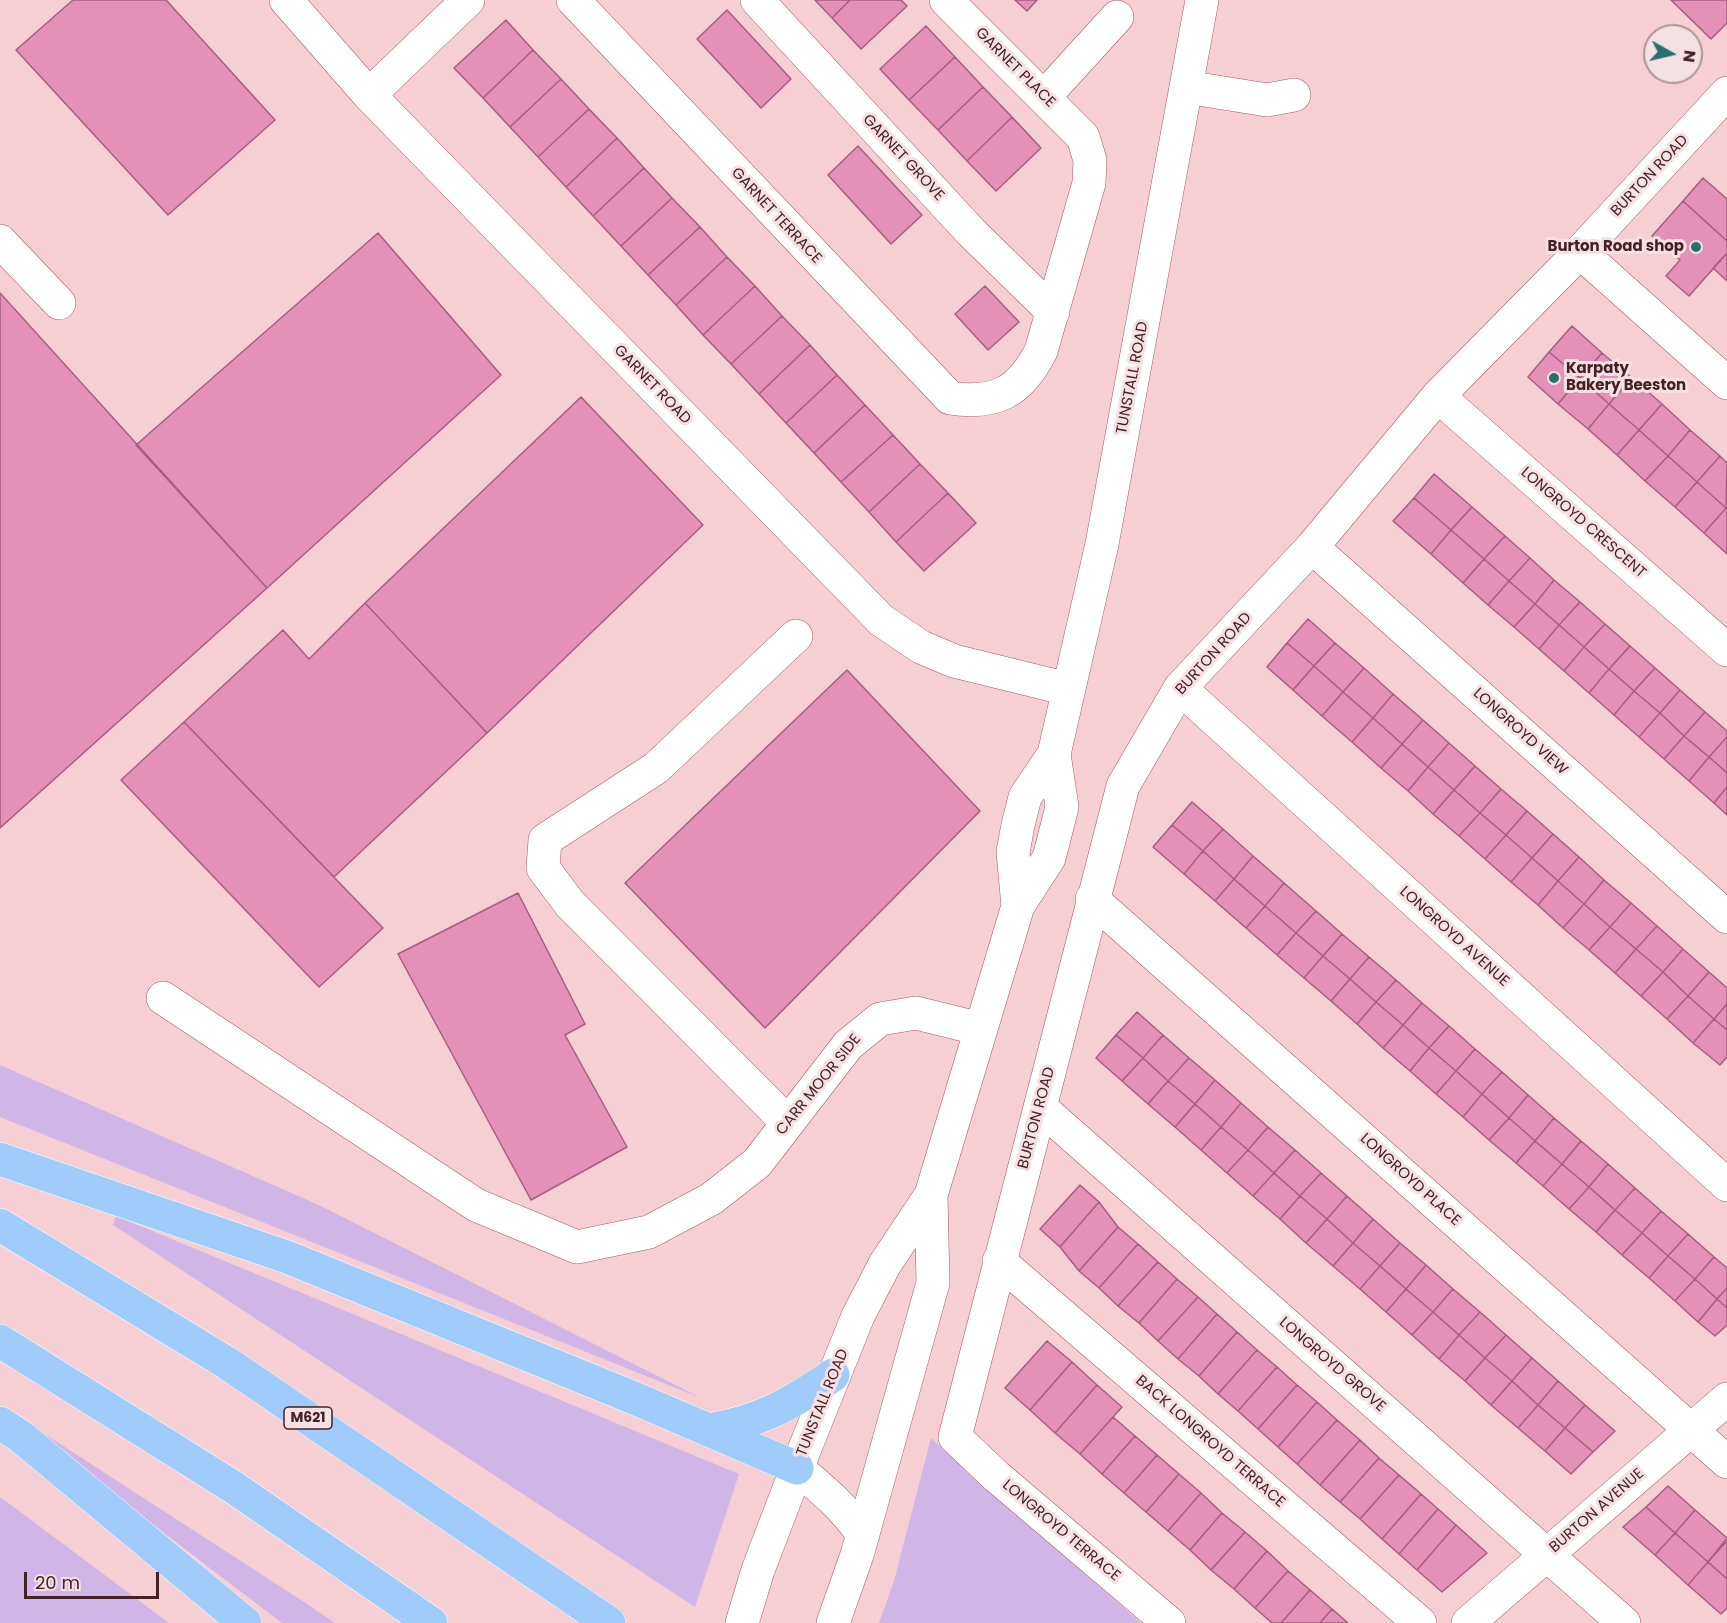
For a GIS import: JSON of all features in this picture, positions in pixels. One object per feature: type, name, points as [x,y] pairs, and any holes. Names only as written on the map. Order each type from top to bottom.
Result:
[{"type":"highway","points":[[0,1159],[287,1257],[710,1430],[796,1468]]},
{"type":"highway","name":"M621","points":[[0,1225],[227,1363],[609,1623]]},
{"type":"highway","points":[[0,1341],[233,1487],[431,1623]]},
{"type":"highway","points":[[710,1430],[749,1423],[789,1406],[833,1375]]},
{"type":"highway","points":[[0,1423],[39,1451],[245,1623]]},
{"type":"street","name":"GARNET ROAD","points":[[286,0],[369,95],[881,620],[921,647],[954,661],[1068,689]]},
{"type":"street","points":[[369,95],[468,0]]},
{"type":"street","name":"GARNET TERRACE","points":[[573,0],[950,398],[972,401],[994,398],[1015,387],[1031,371],[1041,351],[1053,312]]},
{"type":"street","name":"GARNET GROVE","points":[[757,0],[971,232],[1053,312]]},
{"type":"street","name":"GARNET PLACE","points":[[946,0],[1083,137],[1090,160],[1089,183],[1053,312]]},
{"type":"street","name":"TUNSTALL ROAD","points":[[742,1623],[758,1570],[796,1468],[858,1316],[885,1264],[931,1195],[1018,906],[1049,858],[1062,807],[1054,754],[1107,517],[1202,0]]},
{"type":"street","points":[[1044,96],[1118,17]]},
{"type":"street","points":[[1186,87],[1267,100],[1294,95]]},
{"type":"street","name":"BURTON ROAD","points":[[955,1437],[1123,786],[1180,688],[1312,547],[1438,396],[1722,107]]},
{"type":"street","points":[[0,241],[59,303]]},
{"type":"street","points":[[1580,252],[1727,383]]},
{"type":"street","name":"LONGROYD CRESCENT","points":[[1438,396],[1727,650]]},
{"type":"street","name":"LONGROYD VIEW","points":[[1312,547],[1727,917]]},
{"type":"street","points":[[788,1123],[570,904],[543,868],[545,840],[656,768],[796,636]]},
{"type":"street","name":"LONGROYD AVENUE","points":[[1180,688],[1727,1185]]},
{"type":"street","name":"LONGROYD PLACE","points":[[1092,899],[1727,1462]]},
{"type":"street","name":"CARR MOOR SIDE","points":[[163,998],[476,1205],[577,1247],[649,1232],[711,1199],[757,1163],[848,1045],[880,1019],[916,1012],[981,1029]]},
{"type":"street","name":"LONGROYD GROVE","points":[[1040,1107],[1624,1623]]},
{"type":"street","name":"TUNSTALL ROAD","points":[[837,1613],[863,1535],[933,1283],[931,1195]]},
{"type":"street","name":"BACK LONGROYD TERRACE","points":[[999,1260],[1420,1623]]},
{"type":"street","name":"BURTON AVENUE","points":[[1468,1623],[1727,1399]]},
{"type":"street","name":"LONGROYD TERRACE","points":[[955,1437],[996,1476],[1169,1623]]},
{"type":"street","points":[[796,1468],[832,1497],[849,1514],[863,1535]]},
{"type":"shaded area","points":[[0,1065],[321,1206],[701,1398],[0,1117]]},
{"type":"shaded area","points":[[116,1216],[739,1474],[695,1607],[113,1225]]},
{"type":"shaded area","points":[[0,1405],[335,1623],[282,1623],[76,1466],[0,1414]]},
{"type":"shaded area","points":[[931,1438],[1141,1623],[879,1623],[894,1581]]},
{"type":"shaded area","points":[[0,1498],[7,1502],[169,1623],[0,1623]]},
{"type":"building","points":[[73,0],[166,0],[275,120],[168,215],[16,50]]},
{"type":"building","points":[[815,0],[850,0],[832,18]]},
{"type":"building","points":[[850,0],[901,0],[907,6],[861,49],[832,18]]},
{"type":"building","points":[[1015,0],[1037,0],[1027,11]]},
{"type":"building","points":[[1671,0],[1727,0],[1727,23],[1711,39],[1703,31],[1703,24],[1696,24]]},
{"type":"building","points":[[727,10],[791,79],[761,108],[697,39]]},
{"type":"building","points":[[506,20],[533,50],[483,98],[454,68]]},
{"type":"building","points":[[926,26],[955,57],[909,100],[880,69]]},
{"type":"building","points":[[533,50],[561,79],[510,127],[483,98]]},
{"type":"building","points":[[955,57],[983,87],[938,130],[909,100]]},
{"type":"building","points":[[561,79],[589,109],[538,157],[510,127]]},
{"type":"building","points":[[983,87],[1012,117],[967,161],[938,130]]},
{"type":"building","points":[[589,109],[617,138],[566,187],[538,157]]},
{"type":"building","points":[[1012,117],[1041,148],[996,191],[967,161]]},
{"type":"building","points":[[617,138],[644,168],[593,216],[566,187]]},
{"type":"building","points":[[858,146],[922,215],[891,244],[828,175]]},
{"type":"building","points":[[644,168],[672,198],[621,246],[593,216]]},
{"type":"building","points":[[1703,178],[1727,199],[1727,241],[1683,201]]},
{"type":"building","points":[[672,198],[700,227],[648,275],[621,246]]},
{"type":"building","name":"Burton Road shop","points":[[1683,201],[1727,241],[1727,253],[1689,296],[1666,276],[1680,260],[1652,236]]},
{"type":"building","points":[[700,227],[727,257],[676,305],[648,275]]},
{"type":"building","points":[[378,233],[501,375],[267,588],[136,445]]},
{"type":"building","points":[[1727,253],[1727,281],[1713,268]]},
{"type":"building","points":[[727,257],[755,286],[703,335],[676,305]]},
{"type":"building","points":[[755,286],[782,316],[731,364],[703,335]]},
{"type":"building","points":[[985,286],[1019,322],[988,350],[955,314]]},
{"type":"building","points":[[0,293],[267,588],[0,828]]},
{"type":"building","points":[[782,316],[810,345],[759,394],[731,364]]},
{"type":"building","points":[[1572,326],[1602,353],[1580,378],[1549,352]]},
{"type":"building","points":[[810,345],[837,375],[786,423],[759,394]]},
{"type":"building","name":"Karpaty Bakery Beeston","points":[[1549,352],[1580,378],[1558,404],[1528,377]]},
{"type":"building","points":[[1602,353],[1632,378],[1609,404],[1580,378]]},
{"type":"building","points":[[837,375],[865,405],[814,453],[786,423]]},
{"type":"building","points":[[1580,378],[1609,404],[1588,429],[1558,404]]},
{"type":"building","points":[[1632,378],[1662,404],[1639,430],[1609,404]]},
{"type":"building","points":[[581,397],[703,525],[487,733],[365,603]]},
{"type":"building","points":[[1609,404],[1639,430],[1617,455],[1588,429]]},
{"type":"building","points":[[1662,404],[1690,430],[1668,456],[1639,430]]},
{"type":"building","points":[[865,405],[893,435],[841,482],[814,453]]},
{"type":"building","points":[[1639,430],[1668,456],[1645,481],[1617,455]]},
{"type":"building","points":[[1690,430],[1720,456],[1697,482],[1668,456]]},
{"type":"building","points":[[893,435],[920,464],[869,512],[841,482]]},
{"type":"building","points":[[1668,456],[1697,482],[1675,507],[1645,481]]},
{"type":"building","points":[[1720,456],[1727,463],[1726,508],[1697,482]]},
{"type":"building","points":[[920,464],[948,493],[896,542],[869,512]]},
{"type":"building","points":[[1434,474],[1472,507],[1451,530],[1414,498]]},
{"type":"building","points":[[1697,482],[1726,508],[1704,533],[1675,507]]},
{"type":"building","points":[[948,493],[976,523],[924,571],[896,542]]},
{"type":"building","points":[[1414,498],[1451,530],[1431,554],[1393,521]]},
{"type":"building","points":[[1472,507],[1505,536],[1484,559],[1451,530]]},
{"type":"building","points":[[1727,508],[1727,554],[1704,533]]},
{"type":"building","points":[[1451,530],[1484,559],[1463,583],[1431,554]]},
{"type":"building","points":[[1505,536],[1530,558],[1509,581],[1484,559]]},
{"type":"building","points":[[1530,558],[1554,580],[1535,604],[1509,581]]},
{"type":"building","points":[[1484,559],[1509,581],[1488,605],[1463,583]]},
{"type":"building","points":[[1554,580],[1580,602],[1559,625],[1535,604]]},
{"type":"building","points":[[1509,581],[1535,604],[1514,627],[1488,605]]},
{"type":"building","points":[[1580,602],[1605,624],[1584,647],[1559,625]]},
{"type":"building","points":[[365,603],[487,733],[334,877],[184,722],[283,630],[309,659]]},
{"type":"building","points":[[1535,604],[1559,625],[1539,649],[1514,627]]},
{"type":"building","points":[[1308,619],[1335,643],[1314,666],[1287,643]]},
{"type":"building","points":[[1605,624],[1630,646],[1609,669],[1584,647]]},
{"type":"building","points":[[1559,625],[1584,647],[1564,671],[1539,649]]},
{"type":"building","points":[[1287,643],[1314,666],[1293,690],[1267,667]]},
{"type":"building","points":[[1335,643],[1364,668],[1343,692],[1314,666]]},
{"type":"building","points":[[1630,646],[1655,668],[1634,691],[1609,669]]},
{"type":"building","points":[[1584,647],[1609,669],[1589,693],[1564,671]]},
{"type":"building","points":[[1314,666],[1343,692],[1322,716],[1293,690]]},
{"type":"building","points":[[1364,668],[1393,694],[1373,718],[1343,692]]},
{"type":"building","points":[[1655,668],[1680,690],[1660,713],[1634,691]]},
{"type":"building","points":[[1609,669],[1634,691],[1614,715],[1589,693]]},
{"type":"building","points":[[847,670],[980,811],[765,1028],[625,883]]},
{"type":"building","points":[[1680,690],[1705,712],[1684,736],[1660,713]]},
{"type":"building","points":[[1634,691],[1660,713],[1639,737],[1614,715]]},
{"type":"building","points":[[1343,692],[1373,718],[1352,742],[1322,716]]},
{"type":"building","points":[[1393,694],[1423,720],[1402,744],[1373,718]]},
{"type":"building","points":[[1705,712],[1727,731],[1727,737],[1709,757],[1684,736]]},
{"type":"building","points":[[1660,713],[1684,736],[1664,759],[1639,737]]},
{"type":"building","points":[[1373,718],[1402,744],[1381,768],[1352,742]]},
{"type":"building","points":[[1423,720],[1449,743],[1428,767],[1402,744]]},
{"type":"building","points":[[184,722],[383,928],[319,987],[121,780]]},
{"type":"building","points":[[1684,736],[1709,757],[1689,781],[1664,759]]},
{"type":"building","points":[[1727,737],[1727,773],[1709,757]]},
{"type":"building","points":[[1449,743],[1475,766],[1454,790],[1428,767]]},
{"type":"building","points":[[1402,744],[1428,767],[1408,791],[1381,768]]},
{"type":"building","points":[[1709,757],[1727,773],[1727,787],[1714,803],[1689,781]]},
{"type":"building","points":[[1475,766],[1501,789],[1480,813],[1454,790]]},
{"type":"building","points":[[1428,767],[1454,790],[1433,814],[1408,791]]},
{"type":"building","points":[[1727,787],[1727,815],[1714,803]]},
{"type":"building","points":[[1501,789],[1527,811],[1506,835],[1480,813]]},
{"type":"building","points":[[1454,790],[1480,813],[1459,836],[1433,814]]},
{"type":"building","points":[[1192,802],[1223,829],[1203,851],[1172,825]]},
{"type":"building","points":[[1527,811],[1553,834],[1532,858],[1506,835]]},
{"type":"building","points":[[1480,813],[1506,835],[1485,859],[1459,836]]},
{"type":"building","points":[[1172,825],[1203,851],[1184,874],[1153,847]]},
{"type":"building","points":[[1223,829],[1253,856],[1234,879],[1203,851]]},
{"type":"building","points":[[1553,834],[1579,857],[1558,881],[1532,858]]},
{"type":"building","points":[[1506,835],[1532,858],[1511,882],[1485,859]]},
{"type":"building","points":[[1203,851],[1234,879],[1215,901],[1184,874]]},
{"type":"building","points":[[1253,856],[1284,883],[1265,906],[1234,879]]},
{"type":"building","points":[[1579,857],[1604,880],[1584,904],[1558,881]]},
{"type":"building","points":[[1532,858],[1558,881],[1538,905],[1511,882]]},
{"type":"building","points":[[1234,879],[1265,906],[1246,928],[1215,901]]},
{"type":"building","points":[[1604,880],[1631,903],[1610,927],[1584,904]]},
{"type":"building","points":[[1558,881],[1584,904],[1563,928],[1538,905]]},
{"type":"building","points":[[1284,883],[1316,911],[1296,933],[1265,906]]},
{"type":"building","points":[[518,893],[585,1024],[565,1035],[627,1147],[531,1200],[398,954]]},
{"type":"building","points":[[1631,903],[1657,926],[1636,949],[1610,927]]},
{"type":"building","points":[[1584,904],[1610,927],[1589,950],[1563,928]]},
{"type":"building","points":[[1265,906],[1296,933],[1277,955],[1246,928]]},
{"type":"building","points":[[1316,911],[1342,934],[1323,956],[1296,933]]},
{"type":"building","points":[[1657,926],[1683,949],[1663,972],[1636,949]]},
{"type":"building","points":[[1610,927],[1636,949],[1615,973],[1589,950]]},
{"type":"building","points":[[1296,933],[1323,956],[1304,978],[1277,955]]},
{"type":"building","points":[[1342,934],[1369,957],[1350,979],[1323,956]]},
{"type":"building","points":[[1636,949],[1663,972],[1641,996],[1615,973]]},
{"type":"building","points":[[1683,949],[1709,972],[1688,996],[1663,972]]},
{"type":"building","points":[[1323,956],[1350,979],[1331,1001],[1304,978]]},
{"type":"building","points":[[1369,957],[1396,980],[1376,1002],[1350,979]]},
{"type":"building","points":[[1663,972],[1688,996],[1667,1019],[1641,996]]},
{"type":"building","points":[[1709,972],[1727,988],[1727,1004],[1714,1019],[1688,996]]},
{"type":"building","points":[[1350,979],[1376,1002],[1357,1024],[1331,1001]]},
{"type":"building","points":[[1396,980],[1422,1003],[1403,1025],[1376,1002]]},
{"type":"building","points":[[1688,996],[1714,1019],[1693,1043],[1667,1019]]},
{"type":"building","points":[[1376,1002],[1403,1025],[1383,1048],[1357,1024]]},
{"type":"building","points":[[1422,1003],[1449,1026],[1429,1048],[1403,1025]]},
{"type":"building","points":[[1727,1004],[1727,1030],[1714,1019]]},
{"type":"building","points":[[1137,1012],[1163,1035],[1143,1058],[1116,1035]]},
{"type":"building","points":[[1714,1019],[1727,1030],[1727,1057],[1720,1065],[1693,1043]]},
{"type":"building","points":[[1403,1025],[1429,1048],[1410,1071],[1383,1048]]},
{"type":"building","points":[[1449,1026],[1475,1049],[1456,1071],[1429,1048]]},
{"type":"building","points":[[1116,1035],[1143,1058],[1122,1081],[1096,1058]]},
{"type":"building","points":[[1163,1035],[1189,1058],[1168,1081],[1143,1058]]},
{"type":"building","points":[[1429,1048],[1456,1071],[1436,1094],[1410,1071]]},
{"type":"building","points":[[1475,1049],[1502,1072],[1482,1094],[1456,1071]]},
{"type":"building","points":[[1143,1058],[1168,1081],[1148,1104],[1122,1081]]},
{"type":"building","points":[[1189,1058],[1215,1080],[1195,1104],[1168,1081]]},
{"type":"building","points":[[1456,1071],[1482,1094],[1463,1117],[1436,1094]]},
{"type":"building","points":[[1502,1072],[1528,1095],[1509,1118],[1482,1094]]},
{"type":"building","points":[[1215,1080],[1241,1103],[1221,1127],[1195,1104]]},
{"type":"building","points":[[1168,1081],[1195,1104],[1175,1127],[1148,1104]]},
{"type":"building","points":[[1482,1094],[1509,1118],[1489,1140],[1463,1117]]},
{"type":"building","points":[[1528,1095],[1554,1118],[1535,1141],[1509,1118]]},
{"type":"building","points":[[1241,1103],[1268,1127],[1248,1150],[1221,1127]]},
{"type":"building","points":[[1195,1104],[1221,1127],[1201,1150],[1175,1127]]},
{"type":"building","points":[[1509,1118],[1535,1141],[1516,1163],[1489,1140]]},
{"type":"building","points":[[1554,1118],[1581,1141],[1562,1164],[1535,1141]]},
{"type":"building","points":[[1221,1127],[1248,1150],[1227,1173],[1201,1150]]},
{"type":"building","points":[[1268,1127],[1295,1150],[1274,1173],[1248,1150]]},
{"type":"building","points":[[1535,1141],[1562,1164],[1543,1186],[1516,1163]]},
{"type":"building","points":[[1581,1141],[1608,1164],[1589,1187],[1562,1164]]},
{"type":"building","points":[[1248,1150],[1274,1173],[1253,1196],[1227,1173]]},
{"type":"building","points":[[1295,1150],[1321,1173],[1300,1196],[1274,1173]]},
{"type":"building","points":[[1562,1164],[1589,1187],[1569,1209],[1543,1186]]},
{"type":"building","points":[[1608,1164],[1635,1188],[1615,1210],[1589,1187]]},
{"type":"building","points":[[1274,1173],[1300,1196],[1280,1219],[1253,1196]]},
{"type":"building","points":[[1321,1173],[1347,1196],[1327,1219],[1300,1196]]},
{"type":"building","points":[[1080,1185],[1099,1202],[1060,1247],[1040,1229]]},
{"type":"building","points":[[1589,1187],[1615,1210],[1596,1232],[1569,1209]]},
{"type":"building","points":[[1635,1188],[1661,1211],[1642,1233],[1615,1210]]},
{"type":"building","points":[[1300,1196],[1327,1219],[1306,1243],[1280,1219]]},
{"type":"building","points":[[1347,1196],[1373,1219],[1353,1243],[1327,1219]]},
{"type":"building","points":[[1099,1202],[1118,1227],[1079,1271],[1060,1247]]},
{"type":"building","points":[[1615,1210],[1642,1233],[1622,1255],[1596,1232]]},
{"type":"building","points":[[1661,1211],[1688,1234],[1668,1256],[1642,1233]]},
{"type":"building","points":[[1327,1219],[1353,1243],[1333,1266],[1306,1243]]},
{"type":"building","points":[[1373,1219],[1400,1243],[1380,1266],[1353,1243]]},
{"type":"building","points":[[1118,1227],[1138,1244],[1099,1288],[1079,1271]]},
{"type":"building","points":[[1642,1233],[1668,1256],[1649,1278],[1622,1255]]},
{"type":"building","points":[[1688,1234],[1714,1257],[1695,1279],[1668,1256]]},
{"type":"building","points":[[1353,1243],[1380,1266],[1360,1289],[1333,1266]]},
{"type":"building","points":[[1400,1243],[1426,1265],[1406,1289],[1380,1266]]},
{"type":"building","points":[[1138,1244],[1158,1262],[1118,1306],[1099,1288]]},
{"type":"building","points":[[1668,1256],[1695,1279],[1675,1301],[1649,1278]]},
{"type":"building","points":[[1714,1257],[1727,1268],[1727,1288],[1717,1299],[1695,1279]]},
{"type":"building","points":[[1158,1262],[1177,1279],[1139,1323],[1118,1306]]},
{"type":"building","points":[[1426,1265],[1453,1289],[1433,1312],[1406,1289]]},
{"type":"building","points":[[1380,1266],[1406,1289],[1386,1312],[1360,1289]]},
{"type":"building","points":[[1177,1279],[1198,1297],[1158,1341],[1139,1323]]},
{"type":"building","points":[[1695,1279],[1717,1299],[1698,1322],[1675,1301]]},
{"type":"building","points":[[1727,1288],[1727,1308],[1717,1299]]},
{"type":"building","points":[[1406,1289],[1433,1312],[1412,1335],[1386,1312]]},
{"type":"building","points":[[1453,1289],[1480,1312],[1459,1335],[1433,1312]]},
{"type":"building","points":[[1198,1297],[1217,1314],[1178,1359],[1158,1341]]},
{"type":"building","points":[[1717,1299],[1727,1308],[1727,1325],[1715,1336],[1698,1322]]},
{"type":"building","points":[[1433,1312],[1459,1335],[1439,1359],[1412,1335]]},
{"type":"building","points":[[1480,1312],[1506,1335],[1485,1358],[1459,1335]]},
{"type":"building","points":[[1217,1314],[1237,1332],[1199,1376],[1178,1359]]},
{"type":"building","points":[[1237,1332],[1257,1350],[1218,1394],[1199,1376]]},
{"type":"building","points":[[1459,1335],[1485,1358],[1465,1381],[1439,1359]]},
{"type":"building","points":[[1506,1335],[1532,1358],[1512,1381],[1485,1358]]},
{"type":"building","points":[[1047,1341],[1072,1362],[1030,1410],[1005,1388]]},
{"type":"building","points":[[1257,1350],[1277,1367],[1238,1411],[1218,1394]]},
{"type":"building","points":[[1485,1358],[1512,1381],[1491,1405],[1465,1381]]},
{"type":"building","points":[[1532,1358],[1558,1381],[1538,1405],[1512,1381]]},
{"type":"building","points":[[1072,1362],[1097,1385],[1055,1433],[1030,1410]]},
{"type":"building","points":[[1277,1367],[1297,1385],[1258,1429],[1238,1411]]},
{"type":"building","points":[[1512,1381],[1538,1405],[1518,1428],[1491,1405]]},
{"type":"building","points":[[1558,1381],[1585,1405],[1565,1428],[1538,1405]]},
{"type":"building","points":[[1097,1385],[1122,1407],[1080,1454],[1055,1433]]},
{"type":"building","points":[[1297,1385],[1317,1402],[1278,1447],[1258,1429]]},
{"type":"building","points":[[1317,1402],[1337,1420],[1297,1464],[1278,1447]]},
{"type":"building","points":[[1538,1405],[1565,1428],[1545,1451],[1518,1428]]},
{"type":"building","points":[[1585,1405],[1615,1431],[1593,1452],[1565,1428]]},
{"type":"building","points":[[1113,1417],[1135,1436],[1102,1474],[1080,1454]]},
{"type":"building","points":[[1337,1420],[1360,1440],[1320,1485],[1297,1464]]},
{"type":"building","points":[[1565,1428],[1593,1452],[1571,1474],[1545,1451]]},
{"type":"building","points":[[1135,1436],[1157,1455],[1124,1493],[1102,1474]]},
{"type":"building","points":[[1360,1440],[1379,1458],[1340,1502],[1320,1485]]},
{"type":"building","points":[[1157,1455],[1179,1474],[1146,1512],[1124,1493]]},
{"type":"building","points":[[1379,1458],[1399,1475],[1360,1519],[1340,1502]]},
{"type":"building","points":[[1179,1474],[1201,1493],[1168,1531],[1146,1512]]},
{"type":"building","points":[[1399,1475],[1421,1494],[1382,1539],[1360,1519]]},
{"type":"building","points":[[1668,1486],[1695,1510],[1675,1533],[1646,1507]]},
{"type":"building","points":[[1201,1493],[1222,1513],[1190,1550],[1168,1531]]},
{"type":"building","points":[[1421,1494],[1438,1509],[1399,1554],[1382,1539]]},
{"type":"building","points":[[1646,1507],[1675,1533],[1655,1555],[1623,1527]]},
{"type":"building","points":[[1438,1509],[1456,1525],[1417,1570],[1399,1554]]},
{"type":"building","points":[[1695,1510],[1727,1538],[1708,1562],[1675,1533]]},
{"type":"building","points":[[1222,1513],[1245,1532],[1211,1570],[1190,1550]]},
{"type":"building","points":[[1456,1525],[1487,1553],[1442,1592],[1417,1570]]},
{"type":"building","points":[[1245,1532],[1267,1551],[1234,1589],[1211,1570]]},
{"type":"building","points":[[1675,1533],[1708,1562],[1688,1585],[1655,1555]]},
{"type":"building","points":[[1727,1541],[1727,1579],[1708,1562]]},
{"type":"building","points":[[1267,1551],[1288,1571],[1255,1608],[1234,1589]]},
{"type":"building","points":[[1708,1562],[1727,1579],[1727,1608],[1721,1614],[1688,1585]]},
{"type":"building","points":[[1288,1571],[1310,1590],[1281,1623],[1272,1623],[1255,1608]]},
{"type":"building","points":[[1310,1590],[1332,1609],[1320,1623],[1281,1623]]},
{"type":"building","points":[[1332,1609],[1348,1623],[1320,1623]]},
{"type":"place","name":"Burton Road shop","points":[[1696,247]]},
{"type":"place","name":"Karpaty Bakery Beeston","points":[[1554,378]]}]
